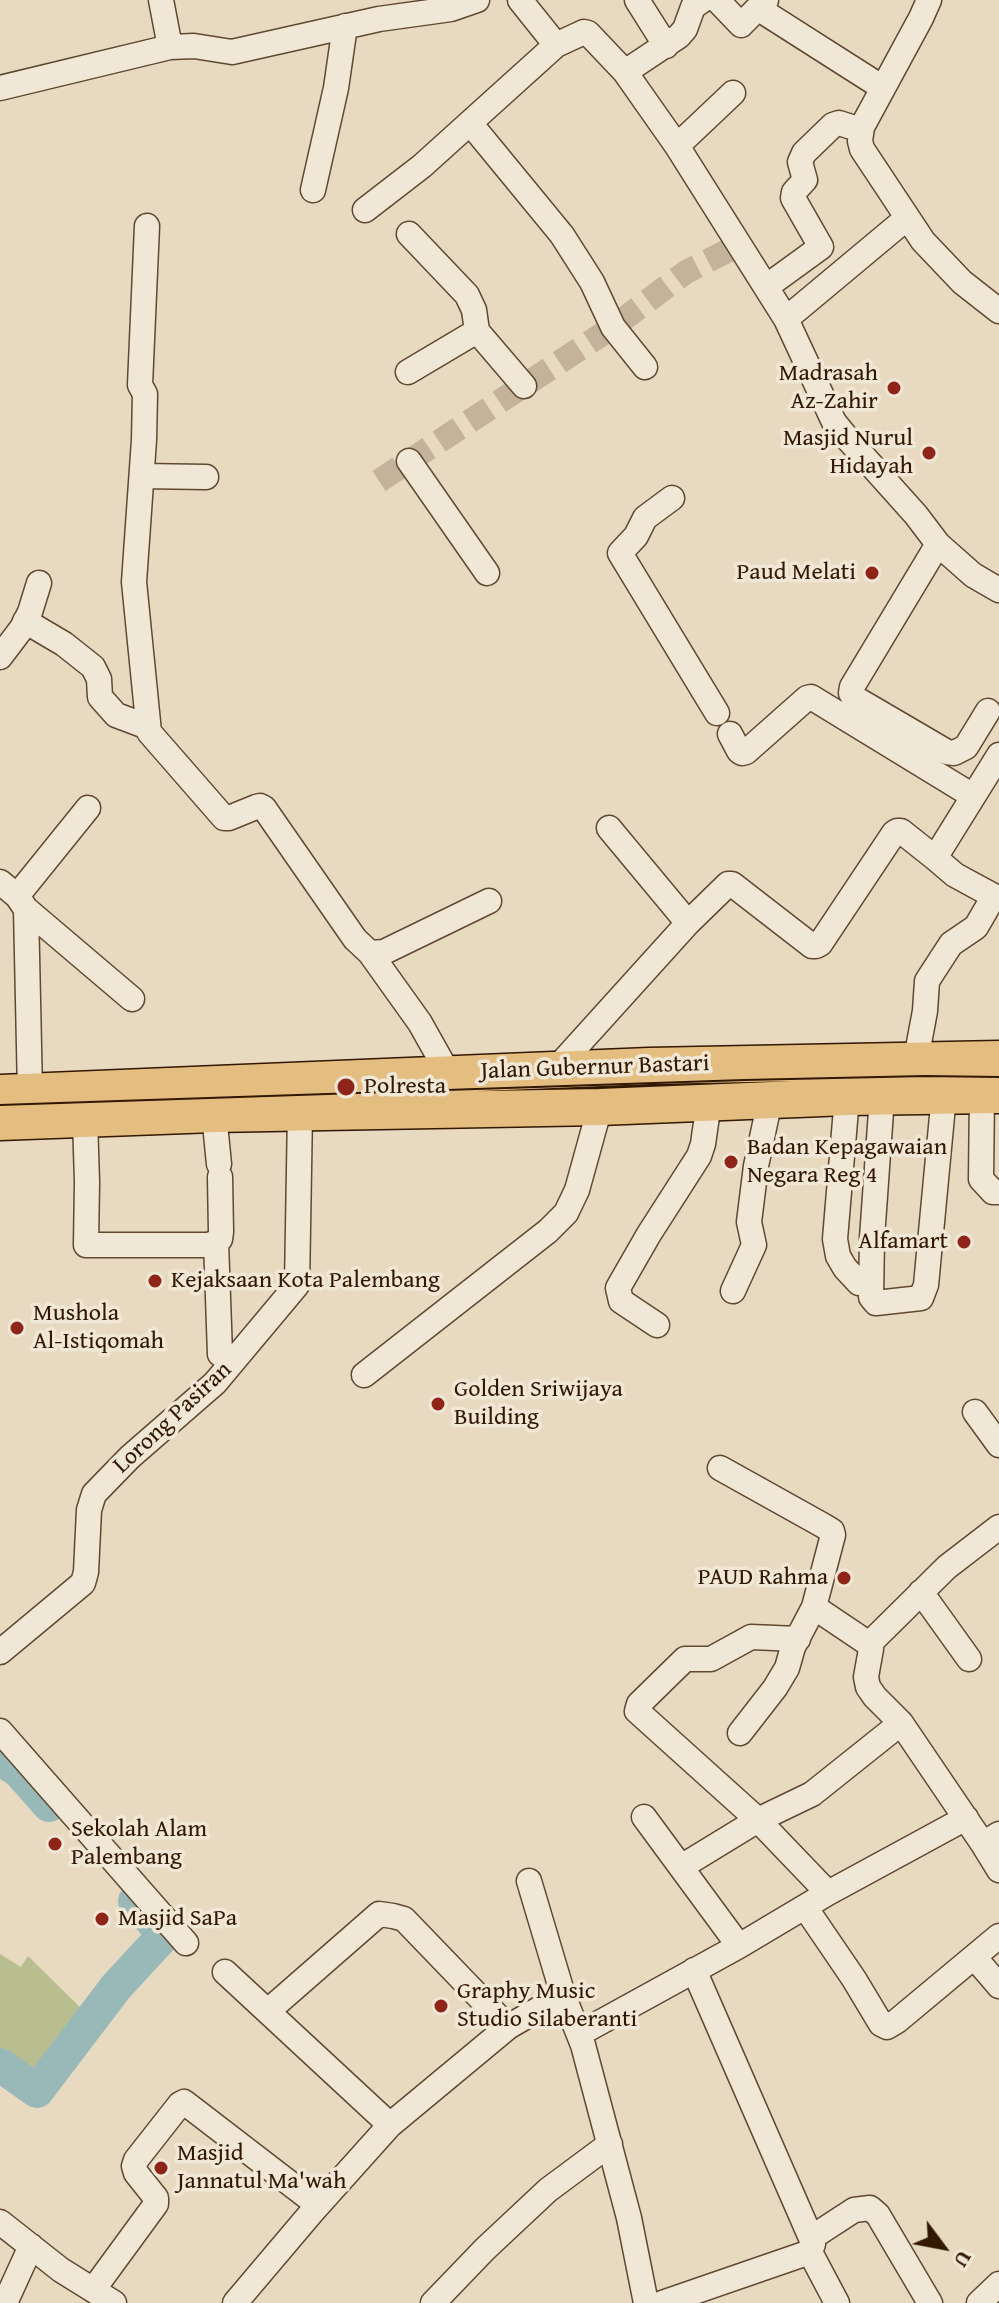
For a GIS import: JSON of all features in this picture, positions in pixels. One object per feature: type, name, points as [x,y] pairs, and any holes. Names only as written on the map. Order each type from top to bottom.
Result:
[{"type":"highway","name":"Jalan Gubernur Bastari","points":[[15,1093],[556,1069],[999,1059]]},
{"type":"highway","points":[[649,1066],[649,1105]]},
{"type":"highway","name":"Jalan Gubernur Bastari","points":[[0,1122],[990,1095]]},
{"type":"street","points":[[161,0],[170,47]]},
{"type":"street","points":[[0,88],[170,47],[194,46],[232,52],[345,26],[378,9],[451,9],[477,0]]},
{"type":"street","points":[[520,0],[556,45]]},
{"type":"street","points":[[637,0],[666,46]]},
{"type":"street","points":[[625,72],[666,46],[685,29],[693,7],[703,0]]},
{"type":"street","points":[[717,0],[738,24],[744,24],[763,4],[883,88]]},
{"type":"street","points":[[929,0],[861,130],[860,141],[862,149],[923,241],[962,282],[999,311]]},
{"type":"street","points":[[313,190],[336,88],[345,26]]},
{"type":"street","points":[[365,210],[422,166],[556,45],[588,33],[625,72],[677,146],[786,319],[834,422],[938,544],[973,575],[999,590]]},
{"type":"street","points":[[677,146],[733,93]]},
{"type":"street","points":[[470,123],[562,235],[592,282],[613,327],[645,367]]},
{"type":"street","points":[[766,287],[821,247],[793,198],[794,192],[805,180],[800,162],[804,153],[833,125],[839,123],[861,130]]},
{"type":"street","points":[[786,319],[907,218]]},
{"type":"street","points":[[147,226],[140,385],[145,394],[134,582],[149,732],[224,818],[256,807],[264,808],[355,939],[370,953],[420,1023],[448,1073]]},
{"type":"street","points":[[409,234],[467,295],[474,310],[477,331],[524,386]]},
{"type":"street","points":[[408,372],[477,331]]},
{"type":"street","points":[[409,461],[487,573]]},
{"type":"street","points":[[142,476],[206,477]]},
{"type":"street","points":[[672,498],[645,518],[636,536],[620,553],[739,751],[746,752],[811,697],[973,796]]},
{"type":"street","points":[[938,544],[851,693],[947,752],[954,753],[966,747],[988,711]]},
{"type":"street","points":[[0,657],[25,621],[39,583]]},
{"type":"street","points":[[25,621],[64,644],[93,667],[99,679],[100,697],[116,715],[148,727]]},
{"type":"street","points":[[935,858],[999,755]]},
{"type":"street","points":[[15,1093],[14,896],[88,808]]},
{"type":"street","points":[[609,828],[688,923]]},
{"type":"street","points":[[556,1069],[724,886],[732,884],[816,946],[894,833],[901,831],[955,875],[996,898],[976,927],[951,944],[927,981],[916,1059]]},
{"type":"street","points":[[14,896],[132,999]]},
{"type":"street","points":[[370,953],[384,952],[489,901]]},
{"type":"street","points":[[864,1097],[872,1238],[871,1297],[876,1303],[921,1298],[926,1285],[944,1095]]},
{"type":"street","points":[[990,1095],[981,1179],[993,1192],[999,1192]]},
{"type":"street","points":[[859,1283],[845,1268],[835,1249],[864,1097]]},
{"type":"street","points":[[733,1291],[754,1245],[749,1222],[756,1166],[770,1100]]},
{"type":"street","points":[[657,1325],[621,1301],[618,1288],[699,1156],[709,1102]]},
{"type":"street","points":[[364,1375],[548,1231],[566,1213],[577,1190],[600,1107]]},
{"type":"street","name":"Lorong Pasiran","points":[[0,1652],[83,1583],[89,1510],[94,1494],[130,1457],[215,1383],[297,1285],[300,1112]]},
{"type":"street","points":[[85,1119],[86,1245],[209,1245],[220,1239],[221,1232],[220,1171],[214,1114]]},
{"type":"street","points":[[216,1242],[220,1354]]},
{"type":"street","points":[[975,1412],[999,1445]]},
{"type":"street","points":[[720,1468],[832,1531],[833,1535],[814,1607],[787,1668],[740,1733]]},
{"type":"street","points":[[869,1644],[947,1567],[999,1527]]},
{"type":"street","points":[[921,1592],[969,1659]]},
{"type":"street","points":[[814,1607],[869,1644],[868,1687],[901,1723],[966,1818],[991,1839],[999,1870]]},
{"type":"street","points":[[798,1639],[751,1637],[711,1659],[685,1659],[637,1708],[637,1712],[758,1820],[828,1893]]},
{"type":"street","points":[[681,1867],[758,1820],[812,1794],[901,1723]]},
{"type":"street","points":[[0,1731],[186,1943]]},
{"type":"street","points":[[644,1817],[739,1946]]},
{"type":"street","points":[[579,2034],[966,1818]]},
{"type":"street","points":[[529,1881],[563,1995],[579,2034],[610,2144],[646,2303]]},
{"type":"street","points":[[805,1907],[881,2024],[887,2027],[999,1936]]},
{"type":"street","points":[[268,2011],[379,1914],[404,1919],[508,2027]]},
{"type":"street","points":[[975,1958],[999,1986]]},
{"type":"street","points":[[694,1970],[837,2303]]},
{"type":"street","points":[[225,1972],[390,2125]]},
{"type":"street","points":[[235,2303],[390,2125],[508,2027],[563,1995]]},
{"type":"street","points":[[93,2290],[156,2204],[156,2198],[134,2166],[184,2102],[318,2205]]},
{"type":"street","points":[[433,2303],[548,2190],[610,2144]]},
{"type":"street","points":[[662,2303],[811,2245],[854,2210],[870,2208],[878,2215],[930,2303]]},
{"type":"street","points":[[0,2222],[61,2270],[114,2303]]},
{"type":"street","points":[[5,2295],[31,2246]]},
{"type":"street","points":[[979,2303],[999,2284]]},
{"type":"green space","points":[[0,1954],[21,1967],[28,1956],[92,2019],[37,2091],[0,2065]]},
{"type":"waterway","points":[[0,1759],[19,1771],[49,1805]]},
{"type":"waterway","points":[[0,2065],[37,2091],[116,1987],[164,1935],[135,1901]]},
{"type":"tunnel","points":[[379,481],[613,327],[686,272],[739,245]]},
{"type":"tram line","points":[[0,1105],[744,1080],[999,1077]]},
{"type":"place","name":"Madrasah Az-Zahir","points":[[894,388]]},
{"type":"place","name":"Masjid Nurul Hidayah","points":[[929,453]]},
{"type":"place","name":"Paud Melati","points":[[872,573]]},
{"type":"place","name":"Polresta","points":[[346,1087]]},
{"type":"place","name":"Badan Kepagawaian Negara Reg 4","points":[[731,1162]]},
{"type":"place","name":"Alfamart","points":[[964,1242]]},
{"type":"place","name":"Kejaksaan Kota Palembang","points":[[155,1281]]},
{"type":"place","name":"Mushola Al-Istiqomah","points":[[17,1328]]},
{"type":"place","name":"Golden Sriwijaya Building","points":[[438,1404]]},
{"type":"place","name":"PAUD Rahma","points":[[844,1578]]},
{"type":"place","name":"Sekolah Alam Palembang","points":[[55,1844]]},
{"type":"place","name":"Masjid SaPa","points":[[102,1919]]},
{"type":"place","name":"Graphy Music Studio Silaberanti","points":[[441,2006]]},
{"type":"place","name":"Masjid Jannatul Ma'wah","points":[[161,2168]]}]
